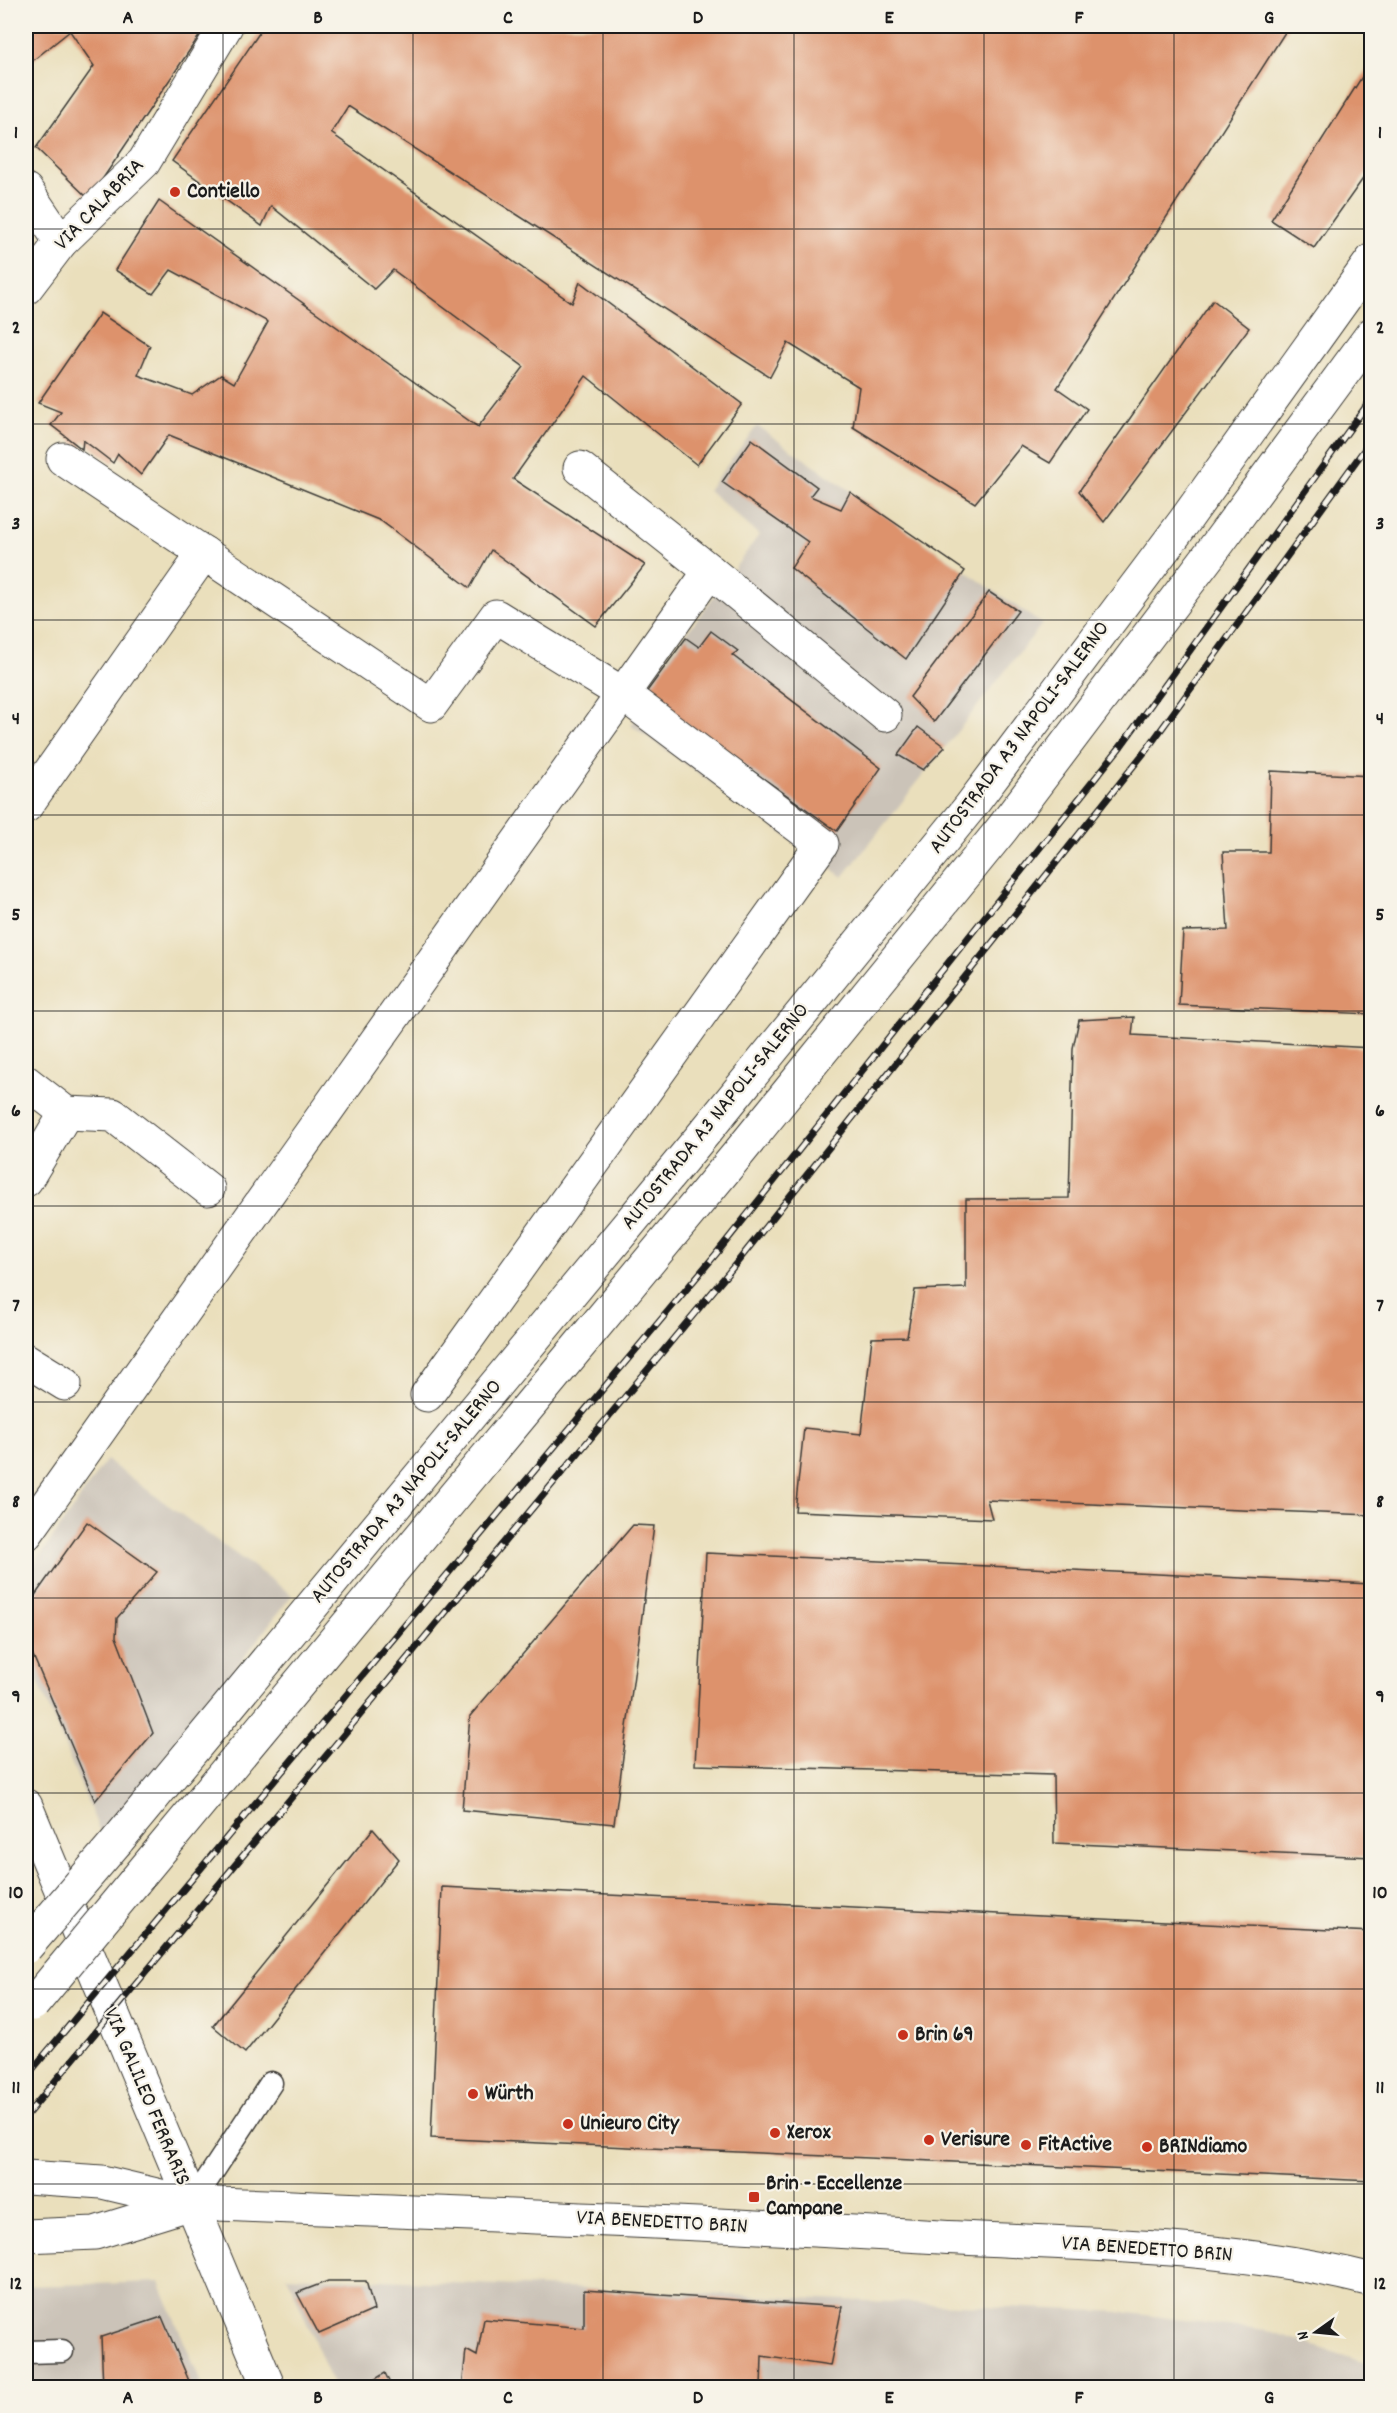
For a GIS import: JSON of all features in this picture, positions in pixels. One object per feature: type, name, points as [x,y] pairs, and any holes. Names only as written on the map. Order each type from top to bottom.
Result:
[{"type":"main road","name":"VIA CALABRIA","points":[[26,288],[62,242],[144,162],[226,26]]},
{"type":"main road","points":[[26,190],[62,242]]},
{"type":"main road","name":"AUTOSTRADA A3 NAPOLI-SALERNO","points":[[26,1947],[117,1841],[706,1131],[970,807],[1184,522],[1371,260]]},
{"type":"main road","name":"AUTOSTRADA A3 NAPOLI-SALERNO","points":[[29,2008],[738,1154],[1002,829],[1209,556],[1371,334]]},
{"type":"main road","points":[[63,459],[432,705],[496,616],[623,694],[822,844],[426,1395]]},
{"type":"main road","points":[[580,468],[885,715]]},
{"type":"main road","points":[[26,806],[204,553]]},
{"type":"main road","points":[[26,1534],[710,571]]},
{"type":"main road","points":[[26,1082],[66,1113],[113,1115],[208,1189]]},
{"type":"main road","points":[[26,1180],[66,1113]]},
{"type":"main road","points":[[26,1360],[65,1384]]},
{"type":"main road","name":"VIA GALILEO FERRARIS","points":[[26,1806],[122,2042],[192,2203],[268,2388]]},
{"type":"main road","points":[[26,2177],[102,2182],[192,2203]]},
{"type":"main road","name":"VIA BENEDETTO BRIN","points":[[26,2236],[95,2233],[192,2203],[894,2234],[1200,2252],[1282,2262],[1371,2280]]},
{"type":"lane","points":[[192,2203],[271,2083]]},
{"type":"lane","points":[[26,2352],[62,2351]]},
{"type":"shaded area","points":[[757,426],[1042,624],[843,877],[631,725],[649,702],[641,695],[759,535],[708,490]]},
{"type":"shaded area","points":[[106,1460],[292,1595],[103,1839],[26,1652],[26,1577]]},
{"type":"shaded area","points":[[287,2276],[1123,2312],[1273,2332],[1371,2365],[1371,2387],[334,2387]]},
{"type":"shaded area","points":[[159,2282],[203,2387],[26,2387],[26,2286]]},
{"type":"building","points":[[26,26],[206,26],[89,199],[36,148],[94,66],[70,31],[26,66]]},
{"type":"building","points":[[264,26],[1289,26],[1057,388],[1087,409],[1050,463],[1021,446],[975,503],[853,427],[859,387],[788,343],[770,377],[348,106],[331,133],[572,303],[580,282],[742,404],[697,465],[586,376],[513,479],[645,565],[596,626],[491,550],[470,588],[381,521],[169,435],[141,475],[118,454],[113,463],[83,440],[82,449],[51,425],[61,412],[38,403],[100,313],[150,346],[138,375],[192,395],[221,375],[234,383],[268,322],[171,270],[153,294],[115,270],[159,201],[478,427],[524,367],[393,270],[374,289],[271,206],[262,226],[172,161]]},
{"type":"building","points":[[1372,61],[1372,166],[1314,248],[1271,220]]},
{"type":"building","points":[[1213,300],[1249,328],[1104,522],[1079,491]]},
{"type":"building","points":[[752,439],[817,487],[810,496],[841,509],[850,492],[965,571],[906,659],[791,568],[808,542],[722,482]]},
{"type":"building","points":[[989,592],[1018,611],[934,722],[910,697]]},
{"type":"building","points":[[711,631],[738,651],[732,655],[881,768],[837,831],[645,694],[686,638],[699,647]]},
{"type":"building","points":[[918,727],[945,747],[923,770],[898,755]]},
{"type":"building","points":[[1271,771],[1372,776],[1372,1014],[1179,1005],[1183,931],[1228,930],[1223,852],[1269,852]]},
{"type":"building","points":[[1134,1017],[1132,1035],[1372,1048],[1372,1515],[987,1500],[992,1519],[795,1511],[804,1428],[861,1434],[872,1338],[907,1337],[915,1290],[966,1288],[966,1199],[1069,1198],[1073,1048],[1079,1020]]},
{"type":"building","points":[[87,1522],[157,1572],[117,1618],[116,1637],[153,1733],[95,1801],[26,1639],[26,1608]]},
{"type":"building","points":[[633,1525],[654,1526],[614,1824],[462,1810],[470,1716]]},
{"type":"building","points":[[706,1553],[1372,1584],[1372,1857],[1054,1843],[1053,1775],[695,1765]]},
{"type":"building","points":[[373,1829],[399,1859],[245,2053],[213,2026]]},
{"type":"building","name":"Brin 69","points":[[442,1887],[1372,1932],[1372,2181],[431,2138]]},
{"type":"building","points":[[328,2281],[366,2281],[374,2310],[319,2334],[297,2293]]},
{"type":"building","points":[[584,2290],[842,2307],[830,2366],[762,2356],[761,2388],[462,2388],[466,2350],[477,2356],[484,2319],[584,2328]]},
{"type":"building","points":[[162,2317],[192,2388],[103,2388],[101,2337]]},
{"type":"building","points":[[385,2373],[392,2388],[361,2388]]},
{"type":"railway","points":[[26,2077],[716,1254],[1121,746],[1372,398]]},
{"type":"railway","points":[[26,2116],[739,1260],[1147,749],[1372,439]]},
{"type":"place","name":"Contiello","points":[[175,192]]},
{"type":"place","name":"Brin 69","points":[[903,2035]]},
{"type":"place","name":"Würth","points":[[473,2094]]},
{"type":"place","name":"Unieuro City","points":[[568,2124]]},
{"type":"place","name":"Xerox","points":[[775,2133]]},
{"type":"place","name":"Verisure","points":[[929,2140]]},
{"type":"place","name":"FitActive","points":[[1026,2145]]},
{"type":"place","name":"BRINdiamo","points":[[1147,2147]]},
{"type":"place","name":"Brin - Eccellenze Campane","points":[[754,2197]]}]
